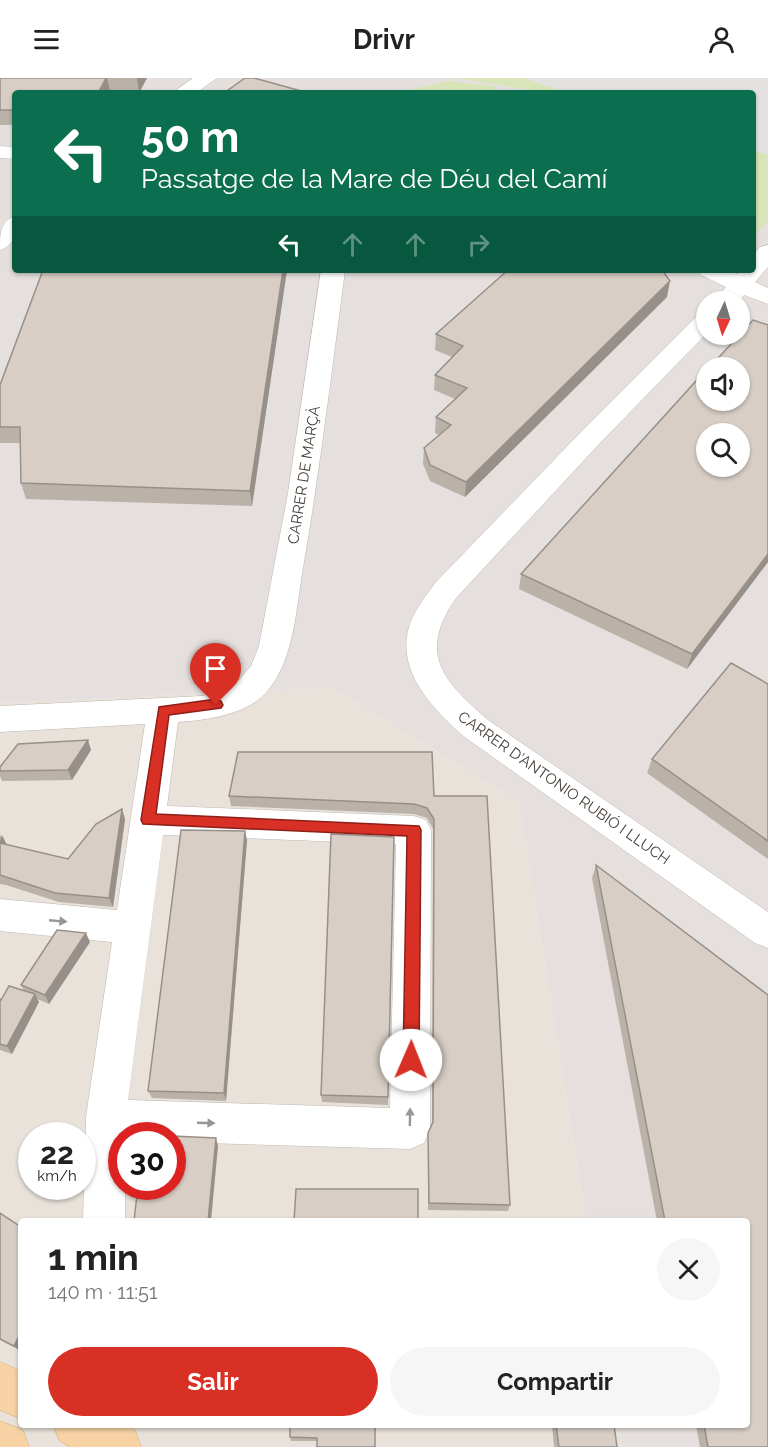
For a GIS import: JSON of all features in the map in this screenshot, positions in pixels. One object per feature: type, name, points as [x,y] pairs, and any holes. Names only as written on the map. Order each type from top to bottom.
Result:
[{"type":"main road","points":[[0,1385],[18,1394]]},
{"type":"main road","points":[[0,1444],[6,1447]]},
{"type":"street","points":[[187,90],[207,78]]},
{"type":"street","points":[[0,243],[12,227]]},
{"type":"street","points":[[756,267],[768,252]]},
{"type":"street","name":"CARRER DE MARÇÀ","points":[[163,711],[202,708],[231,702],[248,692],[262,678],[269,664],[302,493],[333,273]]},
{"type":"street","points":[[716,273],[768,297]]},
{"type":"street","points":[[736,291],[751,273]]},
{"type":"street","name":"CARRER D'ANTONIO RUBIÓ I LLUCH","points":[[696,331],[590,438],[446,590],[426,619],[422,636],[423,653],[426,672],[433,685],[450,707],[477,729],[768,932]]},
{"type":"street","points":[[0,719],[163,711],[106,1117],[104,1218]]},
{"type":"street","points":[[106,1117],[143,1121],[410,1129],[414,830],[148,820]]},
{"type":"street","points":[[0,915],[133,928]]},
{"type":"shaded area","points":[[0,78],[768,78],[768,1447],[622,1447],[619,1428],[750,1428],[750,1218],[586,1218],[519,802],[333,688],[0,703]]},
{"type":"shaded area","points":[[523,78],[768,78],[768,155],[756,151],[756,90],[561,90]]},
{"type":"shaded area","points":[[333,688],[519,802],[586,1218],[18,1218],[18,1428],[619,1428],[622,1447],[0,1447],[0,703]]},
{"type":"green space","points":[[457,78],[522,78],[560,90],[531,90]]},
{"type":"green space","points":[[448,81],[496,86],[495,90],[408,90]]},
{"type":"green space","points":[[756,151],[768,155],[768,221],[756,234]]},
{"type":"building","points":[[0,78],[106,78],[100,90],[12,90],[12,110],[0,110]]},
{"type":"building","points":[[245,78],[254,78],[297,90],[228,90]]},
{"type":"building","points":[[42,273],[283,273],[250,491],[21,483],[20,427],[0,427],[0,385]]},
{"type":"building","points":[[505,273],[664,273],[670,281],[466,482],[430,465],[424,448],[451,425],[436,417],[467,388],[435,375],[463,346],[436,334]]},
{"type":"building","points":[[753,320],[768,325],[768,554],[692,654],[521,574],[696,381],[696,411],[750,411],[750,357],[719,357],[730,345],[750,345],[750,323]]},
{"type":"building","points":[[731,663],[768,684],[768,841],[652,759]]},
{"type":"building","points":[[88,740],[68,770],[0,771],[0,767],[18,744]]},
{"type":"building","points":[[238,752],[432,752],[434,796],[487,796],[510,1205],[429,1203],[428,1133],[433,1122],[434,819],[427,808],[414,804],[229,796]]},
{"type":"building","points":[[122,809],[109,898],[55,893],[0,875],[0,843],[68,859],[96,824]]},
{"type":"building","points":[[181,830],[245,831],[224,1093],[148,1091]]},
{"type":"building","points":[[331,834],[394,837],[388,1097],[321,1095]]},
{"type":"building","points":[[596,865],[768,995],[768,1447],[708,1447],[705,1428],[750,1428],[750,1218],[664,1218]]},
{"type":"building","points":[[57,930],[86,933],[45,995],[21,985]]},
{"type":"building","points":[[9,986],[35,994],[7,1046],[0,1044],[0,999]]},
{"type":"building","points":[[186,1137],[216,1138],[208,1218],[134,1218],[136,1200],[186,1200]]},
{"type":"building","points":[[296,1189],[418,1189],[418,1218],[294,1218]]},
{"type":"building","points":[[0,1213],[18,1225],[18,1338],[14,1346],[0,1339]]},
{"type":"building","points":[[290,1428],[375,1428],[375,1447],[317,1447],[317,1438],[290,1437]]},
{"type":"building","points":[[556,1428],[614,1428],[617,1447],[559,1447]]},
{"type":"route","points":[[216,705],[163,711],[148,820],[414,830],[411,1060]]}]
